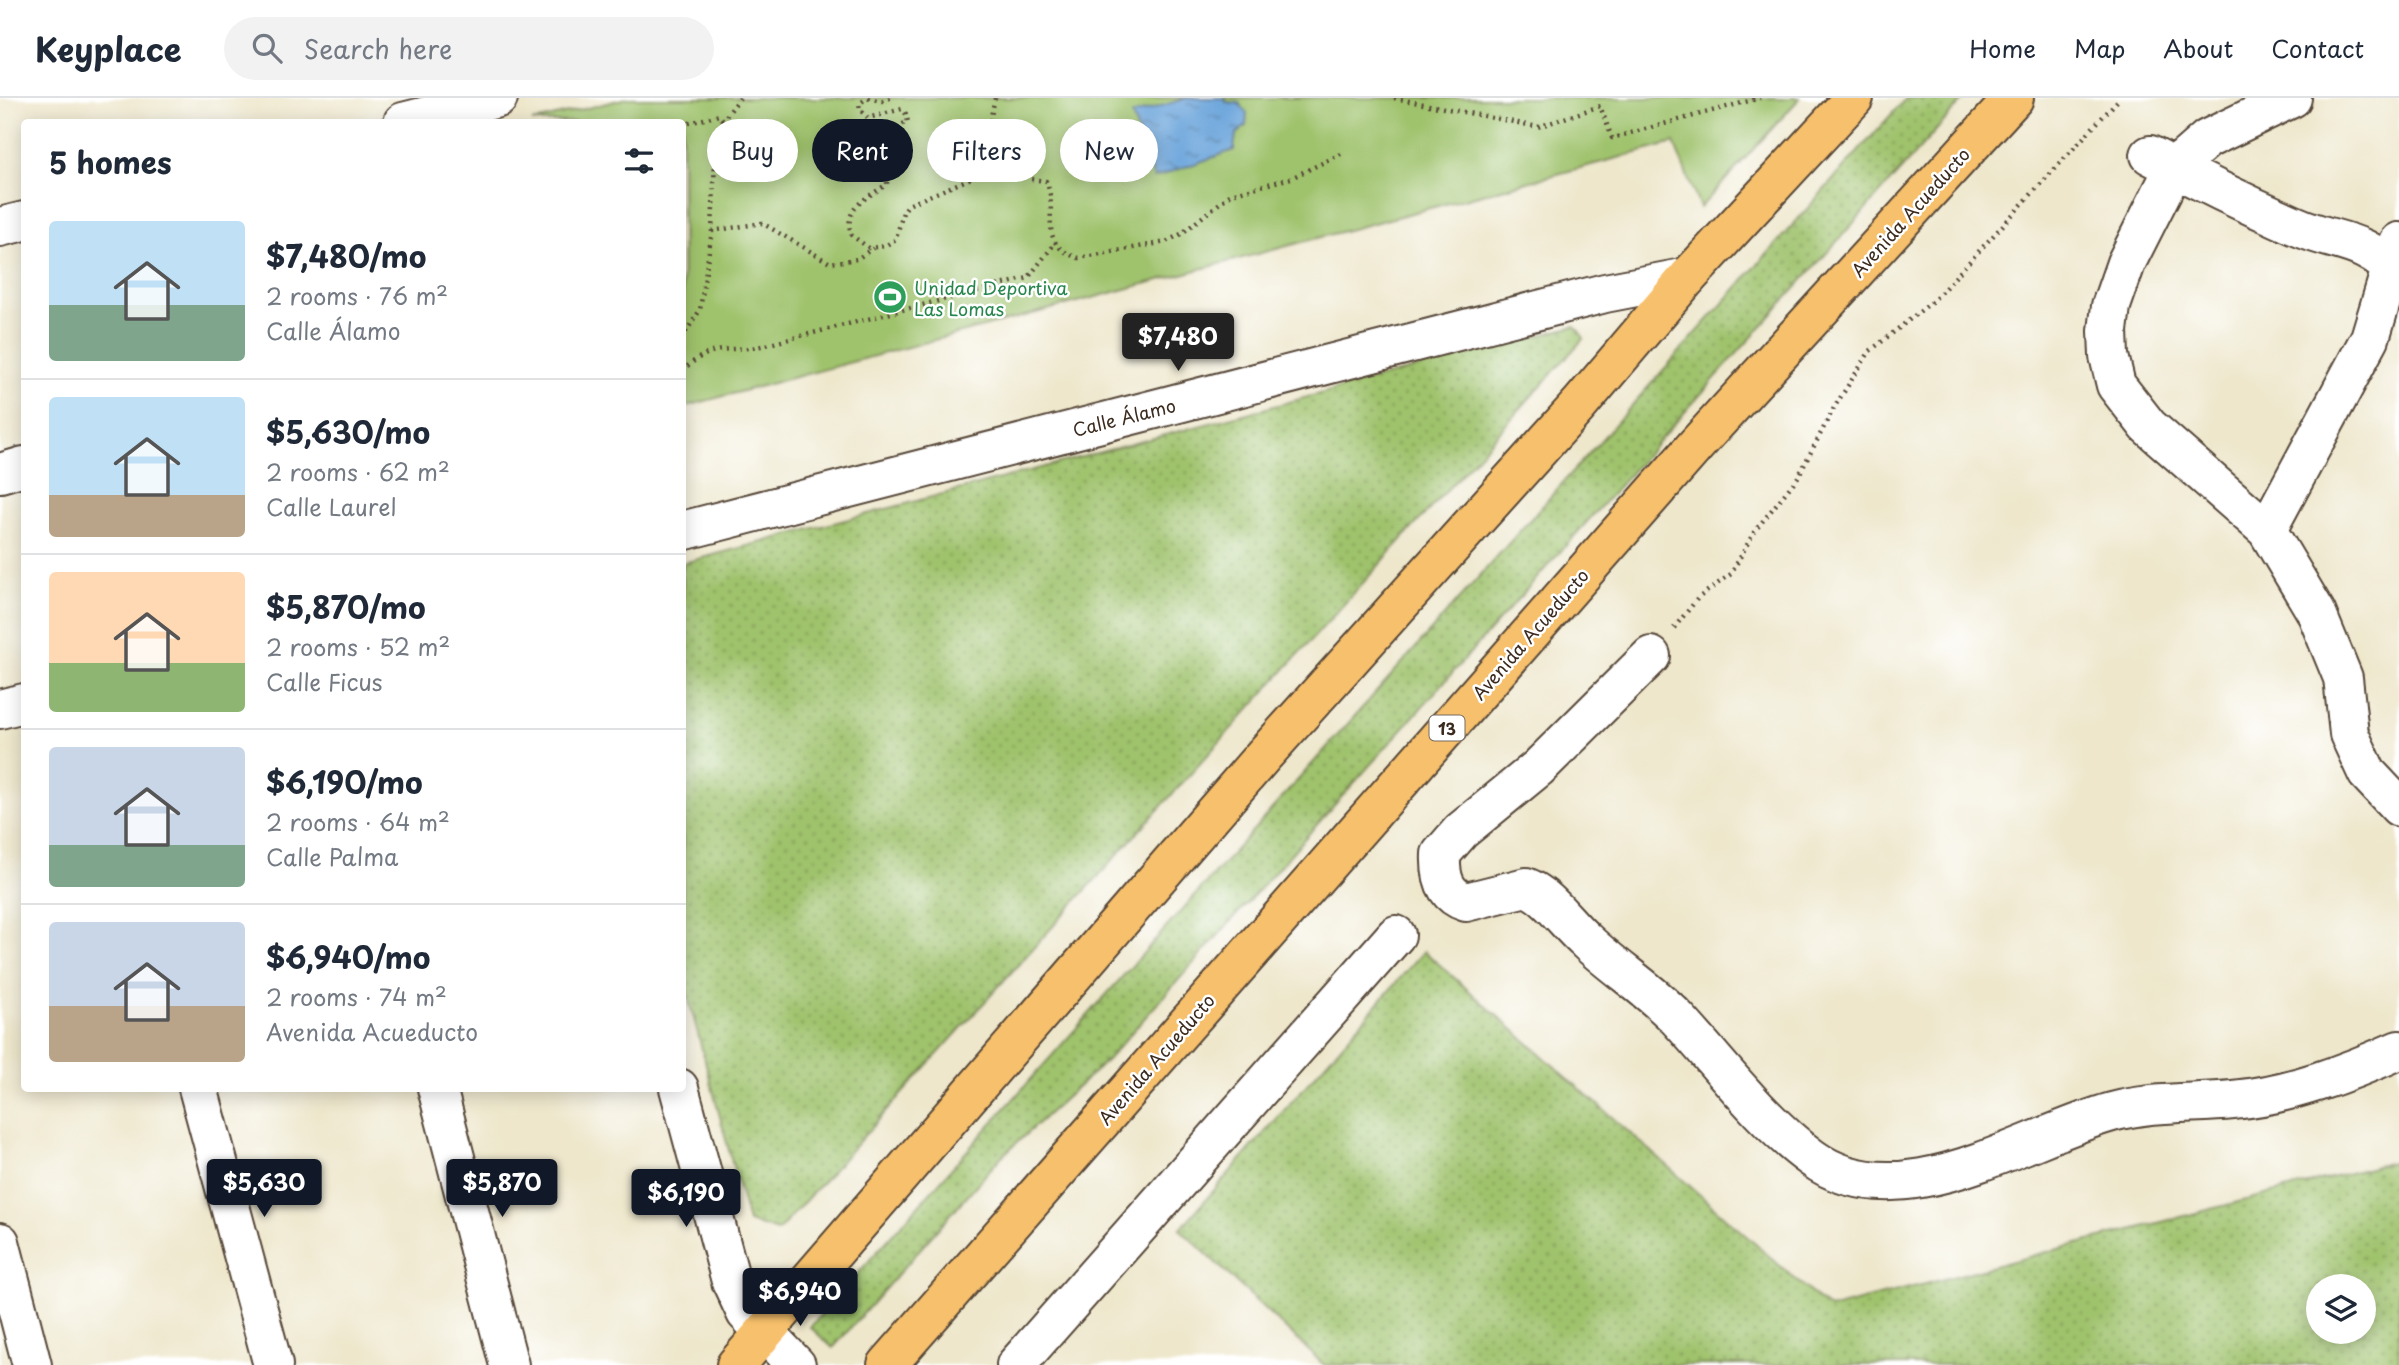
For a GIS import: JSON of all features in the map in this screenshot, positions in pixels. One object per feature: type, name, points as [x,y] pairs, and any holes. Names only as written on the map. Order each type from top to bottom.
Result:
[{"type":"main road","points":[[736,1365],[1098,943],[1580,404],[1688,276],[1854,98]]},
{"type":"main road","name":"Avenida Acueducto","points":[[887,1365],[1697,444],[2014,98]]},
{"type":"street","points":[[415,119],[498,98]]},
{"type":"street","points":[[2292,98],[2162,161],[2119,284],[2108,331],[2109,356],[2116,385],[2148,426],[2267,530],[2316,612],[2343,678],[2349,734],[2367,773],[2399,807]]},
{"type":"street","points":[[2162,161],[2298,227],[2364,247],[2396,262],[2370,338],[2267,530]]},
{"type":"street","points":[[0,227],[21,221]]},
{"type":"street","name":"Calle Álamo","points":[[686,530],[1605,293],[1688,276]]},
{"type":"street","points":[[0,473],[21,467]]},
{"type":"street","points":[[1651,656],[1538,768],[1461,831],[1441,854],[1444,882],[1449,893],[1466,902],[1525,887],[1541,896],[1594,949],[1674,1015],[1784,1134],[1831,1170],[1863,1180],[1894,1181],[1967,1167],[2114,1111],[2180,1101],[2233,1100],[2287,1090],[2361,1067],[2399,1050]]},
{"type":"street","points":[[0,709],[21,704]]},
{"type":"street","points":[[1016,1365],[1396,935]]},
{"type":"street","points":[[199,1092],[273,1365]]},
{"type":"street","points":[[438,1092],[509,1365]]},
{"type":"street","points":[[680,1092],[731,1281],[746,1313],[763,1334],[796,1365]]},
{"type":"street","points":[[0,1242],[32,1365]]},
{"type":"path","points":[[724,119],[740,98]]},
{"type":"path","points":[[874,248],[857,242],[849,223],[858,203],[887,184],[887,178],[879,168],[858,162],[853,146],[857,141],[908,122],[902,109],[868,118],[860,110],[859,104],[867,98],[882,101],[890,98]]},
{"type":"path","points":[[990,119],[995,98]]},
{"type":"path","points":[[1394,98],[1538,127],[1601,106],[1612,138],[1760,98]]},
{"type":"path","points":[[1651,656],[1698,598],[1731,574],[1754,531],[1798,477],[1835,406],[1870,351],[1933,301],[2120,98]]},
{"type":"path","points":[[686,124],[719,115],[722,119]]},
{"type":"path","points":[[1045,182],[1053,201],[1048,221],[1056,242],[1068,254],[1079,258],[1166,242],[1181,234],[1231,194],[1291,178],[1341,154]]},
{"type":"path","points":[[686,332],[700,310],[712,231],[714,182]]},
{"type":"path","points":[[712,231],[762,223],[830,263],[857,259],[896,239],[903,212],[908,205],[962,182]]},
{"type":"path","points":[[686,367],[695,359],[722,348],[746,350],[1028,278],[1056,242]]},
{"type":"green space","name":"Unidad Deportiva Las Lomas","points":[[627,98],[1800,98],[1700,208],[1674,143],[686,406],[686,119],[544,119]]},
{"type":"green space","points":[[1906,98],[1965,98],[1107,1060],[1001,1157],[833,1348],[810,1327]]},
{"type":"green space","points":[[1575,326],[1584,338],[778,1231],[748,1222],[686,989],[686,562]]},
{"type":"green space","points":[[1424,951],[1829,1309],[2399,1160],[2399,1365],[1324,1365],[1180,1229]]},
{"type":"water","points":[[1187,98],[1223,98],[1226,102],[1239,103],[1247,113],[1246,126],[1236,134],[1234,150],[1158,177],[1158,119],[1133,119],[1132,115]]},
{"type":"place","name":"Unidad Deportiva Las Lomas","points":[[890,297]]}]
